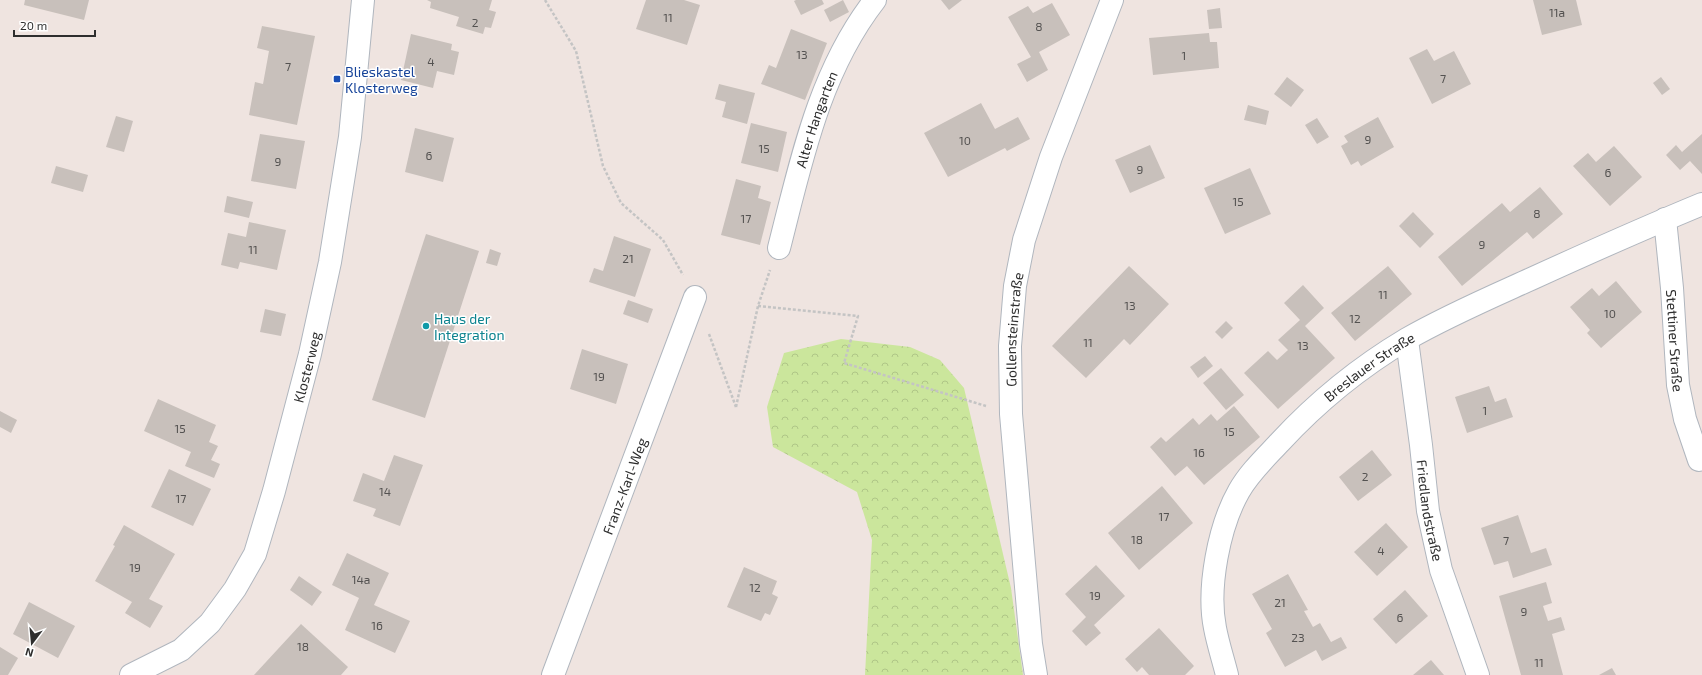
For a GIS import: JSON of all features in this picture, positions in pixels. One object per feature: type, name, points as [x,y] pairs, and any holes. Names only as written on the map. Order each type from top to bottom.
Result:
[{"type":"street","name":"Klosterweg","points":[[131,675],[180,650],[210,623],[235,589],[255,554],[274,491],[304,377],[330,262],[350,137],[363,0]]},
{"type":"street","name":"Alter Hangarten","points":[[779,248],[809,134],[824,90],[845,48],[875,0]]},
{"type":"street","name":"Gollensteinstraße","points":[[1036,675],[1031,644],[1012,414],[1010,346],[1015,286],[1024,240],[1051,157],[1112,0]]},
{"type":"street","name":"Breslauer Straße","points":[[1227,675],[1215,626],[1215,569],[1224,527],[1240,490],[1269,454],[1307,413],[1354,374],[1407,340],[1471,306],[1665,219],[1702,204]]},
{"type":"street","name":"Stettiner Straße","points":[[1665,219],[1678,385],[1685,419],[1699,460]]},
{"type":"street","name":"Franz-Karl-Weg","points":[[553,675],[695,297]]},
{"type":"street","name":"Friedlandstraße","points":[[1407,340],[1417,409],[1428,511],[1441,570],[1478,675]]},
{"type":"path","points":[[545,0],[576,51],[603,166],[621,203],[663,240],[695,297],[736,408],[758,306],[779,248]]},
{"type":"path","points":[[758,306],[858,316],[844,364],[1012,414]]},
{"type":"green space","points":[[841,339],[910,347],[940,360],[964,388],[1011,588],[1023,675],[865,675],[872,540],[857,492],[773,447],[767,407],[784,353]]},
{"type":"building","points":[[25,0],[89,0],[84,20],[24,5]]},
{"type":"building","points":[[427,0],[492,0],[489,10],[496,12],[491,28],[485,27],[483,34],[456,26],[459,17],[430,8],[431,2]]},
{"type":"building","points":[[646,0],[684,0],[700,5],[687,45],[636,29]]},
{"type":"building","points":[[822,0],[824,4],[801,15],[794,1]]},
{"type":"building","points":[[843,0],[849,12],[830,22],[824,10]]},
{"type":"building","points":[[941,0],[962,0],[949,10]]},
{"type":"building","points":[[1533,0],[1576,0],[1582,25],[1542,35]]},
{"type":"building","points":[[1052,3],[1070,35],[1039,52],[1048,70],[1027,82],[1017,64],[1031,57],[1008,17],[1028,6],[1033,13]]},
{"type":"building","points":[[1220,8],[1222,28],[1209,29],[1207,10]]},
{"type":"building","points":[[262,26],[315,36],[297,125],[249,115],[255,82],[263,84],[269,51],[257,48]]},
{"type":"building","points":[[791,29],[827,43],[805,100],[761,84],[769,65],[776,68]]},
{"type":"building","points":[[1209,33],[1210,42],[1217,42],[1219,68],[1153,75],[1149,38]]},
{"type":"building","points":[[411,34],[452,44],[451,50],[459,52],[454,75],[437,71],[433,88],[401,80]]},
{"type":"building","points":[[1427,49],[1434,61],[1454,51],[1471,84],[1432,104],[1409,58]]},
{"type":"building","points":[[1287,77],[1304,90],[1291,107],[1274,94]]},
{"type":"building","points":[[1661,77],[1670,89],[1662,95],[1653,83]]},
{"type":"building","points":[[719,84],[755,93],[747,124],[722,117],[726,102],[715,99]]},
{"type":"building","points":[[981,103],[995,129],[1018,117],[1030,139],[1007,151],[1005,148],[948,177],[924,133]]},
{"type":"building","points":[[1248,105],[1269,111],[1266,125],[1244,120]]},
{"type":"building","points":[[116,116],[133,121],[124,152],[106,147]]},
{"type":"building","points":[[1378,117],[1394,147],[1361,166],[1358,161],[1351,165],[1341,146],[1348,142],[1344,136]]},
{"type":"building","points":[[1317,118],[1329,137],[1317,144],[1305,125]]},
{"type":"building","points":[[751,123],[787,132],[778,172],[741,163]]},
{"type":"building","points":[[415,128],[454,138],[443,182],[405,172]]},
{"type":"building","points":[[260,134],[305,141],[296,189],[251,181]]},
{"type":"building","points":[[1702,134],[1702,174],[1690,161],[1680,170],[1666,155],[1676,145],[1682,152]]},
{"type":"building","points":[[1150,145],[1165,178],[1130,193],[1115,160]]},
{"type":"building","points":[[1614,146],[1642,177],[1610,206],[1573,166],[1588,153],[1596,162]]},
{"type":"building","points":[[56,166],[88,175],[83,192],[51,183]]},
{"type":"building","points":[[1250,168],[1271,214],[1225,234],[1204,188]]},
{"type":"building","points":[[736,179],[761,186],[758,198],[771,202],[760,245],[721,235]]},
{"type":"building","points":[[1540,187],[1563,214],[1533,239],[1527,232],[1462,286],[1438,257],[1502,203],[1510,212]]},
{"type":"building","points":[[227,196],[253,202],[249,218],[224,212]]},
{"type":"building","points":[[1413,212],[1434,234],[1420,248],[1399,226]]},
{"type":"building","points":[[249,222],[286,230],[277,270],[240,262],[238,269],[221,265],[228,233],[246,237]]},
{"type":"building","name":"Haus der Integration","points":[[426,234],[479,251],[425,418],[372,400]]},
{"type":"building","points":[[614,236],[651,249],[635,297],[589,282],[594,268],[603,271]]},
{"type":"building","points":[[490,249],[501,253],[497,266],[486,263]]},
{"type":"building","points":[[1129,266],[1169,304],[1130,345],[1124,339],[1086,378],[1052,346]]},
{"type":"building","points":[[1388,266],[1412,294],[1355,341],[1331,313]]},
{"type":"building","points":[[1616,281],[1642,312],[1601,348],[1587,333],[1590,330],[1570,307],[1592,288],[1599,296]]},
{"type":"building","points":[[1303,285],[1324,308],[1305,326],[1335,358],[1278,409],[1244,373],[1268,351],[1277,360],[1288,350],[1278,340],[1300,320],[1284,303]]},
{"type":"building","points":[[628,300],[653,309],[648,323],[623,314]]},
{"type":"building","points":[[265,309],[286,314],[281,336],[260,332]]},
{"type":"building","points":[[1226,321],[1233,328],[1222,339],[1215,332]]},
{"type":"building","points":[[582,349],[628,364],[616,404],[570,389]]},
{"type":"building","points":[[1205,356],[1213,366],[1198,378],[1190,367]]},
{"type":"building","points":[[1221,368],[1244,395],[1226,410],[1203,383]]},
{"type":"building","points":[[1489,386],[1495,402],[1506,398],[1513,417],[1467,433],[1455,397]]},
{"type":"building","points":[[158,399],[216,425],[209,442],[218,446],[211,460],[220,464],[214,478],[185,466],[191,452],[144,431]]},
{"type":"building","points":[[1234,406],[1260,437],[1204,485],[1187,466],[1175,476],[1150,447],[1161,437],[1166,442],[1193,418],[1199,425],[1211,414],[1217,421]]},
{"type":"building","points":[[0,411],[17,420],[11,433],[0,427]]},
{"type":"building","points":[[1372,450],[1392,475],[1358,501],[1339,477]]},
{"type":"building","points":[[394,455],[423,465],[400,526],[373,516],[376,509],[353,501],[363,473],[384,481]]},
{"type":"building","points":[[169,469],[211,489],[193,526],[151,507]]},
{"type":"building","points":[[1162,486],[1193,523],[1139,570],[1108,533]]},
{"type":"building","points":[[1518,515],[1531,553],[1546,548],[1552,565],[1513,578],[1508,561],[1494,565],[1481,528]]},
{"type":"building","points":[[1386,523],[1408,547],[1377,576],[1354,552]]},
{"type":"building","points":[[124,525],[175,554],[149,599],[163,606],[150,628],[125,613],[132,602],[95,581],[115,546],[113,545]]},
{"type":"building","points":[[347,553],[389,573],[374,605],[410,621],[395,653],[345,630],[359,598],[332,585]]},
{"type":"building","points":[[1096,565],[1125,596],[1094,625],[1101,633],[1086,646],[1072,631],[1086,617],[1065,594]]},
{"type":"building","points":[[744,567],[777,581],[772,594],[778,597],[770,615],[765,613],[761,621],[727,607]]},
{"type":"building","points":[[1288,574],[1308,610],[1304,611],[1313,627],[1320,623],[1331,642],[1341,637],[1347,648],[1322,661],[1316,650],[1285,667],[1266,633],[1272,629],[1252,594]]},
{"type":"building","points":[[299,576],[322,592],[312,606],[290,590]]},
{"type":"building","points":[[1546,582],[1552,603],[1543,606],[1548,621],[1561,617],[1565,630],[1552,634],[1563,675],[1521,675],[1499,596]]},
{"type":"building","points":[[1405,590],[1428,616],[1396,644],[1373,619]]},
{"type":"building","points":[[29,602],[75,626],[58,658],[13,634]]},
{"type":"building","points":[[301,624],[348,667],[341,675],[254,675]]},
{"type":"building","points":[[1159,628],[1194,666],[1185,675],[1149,675],[1142,667],[1137,672],[1125,659]]},
{"type":"building","points":[[0,647],[18,658],[8,675],[0,675]]},
{"type":"building","points":[[1431,660],[1444,675],[1413,675]]},
{"type":"building","points":[[1612,668],[1616,675],[1599,675]]},
{"type":"place","name":"Blieskastel Klosterweg","points":[[337,79]]},
{"type":"place","name":"Haus der Integration","points":[[426,326]]}]
